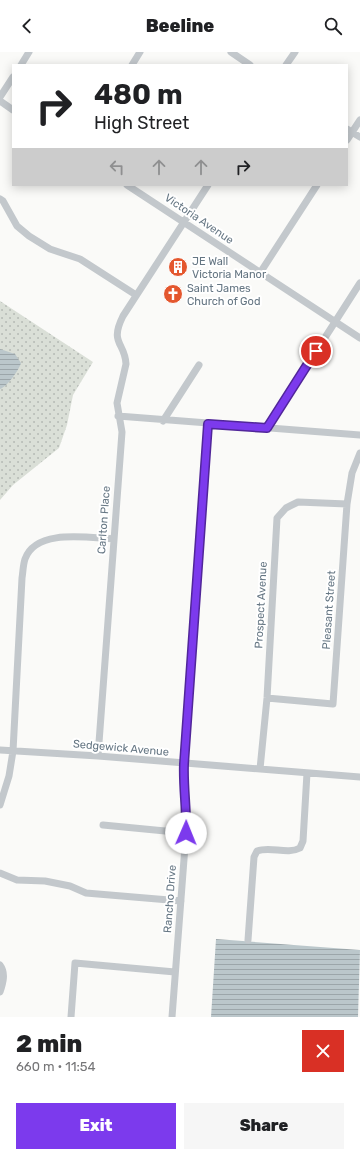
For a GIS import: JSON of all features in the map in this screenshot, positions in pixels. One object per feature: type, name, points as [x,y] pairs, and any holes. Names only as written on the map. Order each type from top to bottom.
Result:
[{"type":"street","points":[[22,64],[29,52]]},
{"type":"street","points":[[133,64],[140,52]]},
{"type":"street","points":[[231,52],[249,64]]},
{"type":"street","points":[[287,64],[295,52]]},
{"type":"street","points":[[0,97],[12,79]]},
{"type":"street","points":[[0,101],[12,109]]},
{"type":"street","points":[[360,120],[350,130],[360,137]]},
{"type":"street","name":"Victoria Avenue","points":[[129,186],[360,338]]},
{"type":"street","name":"Carlton Place","points":[[98,756],[122,432],[118,416],[117,403],[126,358],[119,345],[116,332],[123,316],[136,295],[207,186]]},
{"type":"street","points":[[260,273],[317,186]]},
{"type":"street","points":[[0,199],[3,201],[12,219],[22,232],[50,249],[80,259],[136,295]]},
{"type":"street","points":[[267,428],[334,321],[360,283]]},
{"type":"street","points":[[163,421],[199,365]]},
{"type":"street","points":[[118,416],[163,421],[360,434]]},
{"type":"street","name":"Rancho Drive","points":[[172,1017],[186,833],[187,810],[183,788],[184,764],[208,424]]},
{"type":"street","name":"Pleasant Street","points":[[266,698],[333,704],[347,504],[352,473],[360,453]]},
{"type":"street","name":"Prospect Avenue","points":[[260,769],[277,518],[286,508],[298,502],[347,504]]},
{"type":"street","points":[[0,805],[9,776],[13,751],[22,578],[25,558],[33,548],[45,540],[63,536],[114,539]]},
{"type":"street","name":"Sedgewick Avenue","points":[[0,750],[98,756],[360,777]]},
{"type":"street","points":[[248,940],[254,857],[257,851],[263,849],[294,851],[300,848],[302,841],[307,773]]},
{"type":"street","points":[[103,825],[186,833]]},
{"type":"street","points":[[0,873],[17,880],[45,881],[70,886],[86,893],[181,901]]},
{"type":"street","points":[[71,1017],[75,963],[175,972]]},
{"type":"street","points":[[0,965],[2,968],[4,982],[0,992]]},
{"type":"shaded area","points":[[0,301],[93,362],[73,395],[67,425],[59,448],[13,485],[0,500]]},
{"type":"shaded area","points":[[0,349],[15,354],[21,363],[12,378],[3,388],[0,389]]},
{"type":"shaded area","points":[[216,939],[360,950],[358,1017],[211,1017]]},
{"type":"place","name":"JE Wall Victoria Manor","points":[[178,267]]},
{"type":"place","name":"Saint James Church of God","points":[[173,294]]},
{"type":"route","points":[[186,833],[187,810],[183,788],[184,764],[208,424],[267,428],[316,351]]}]
